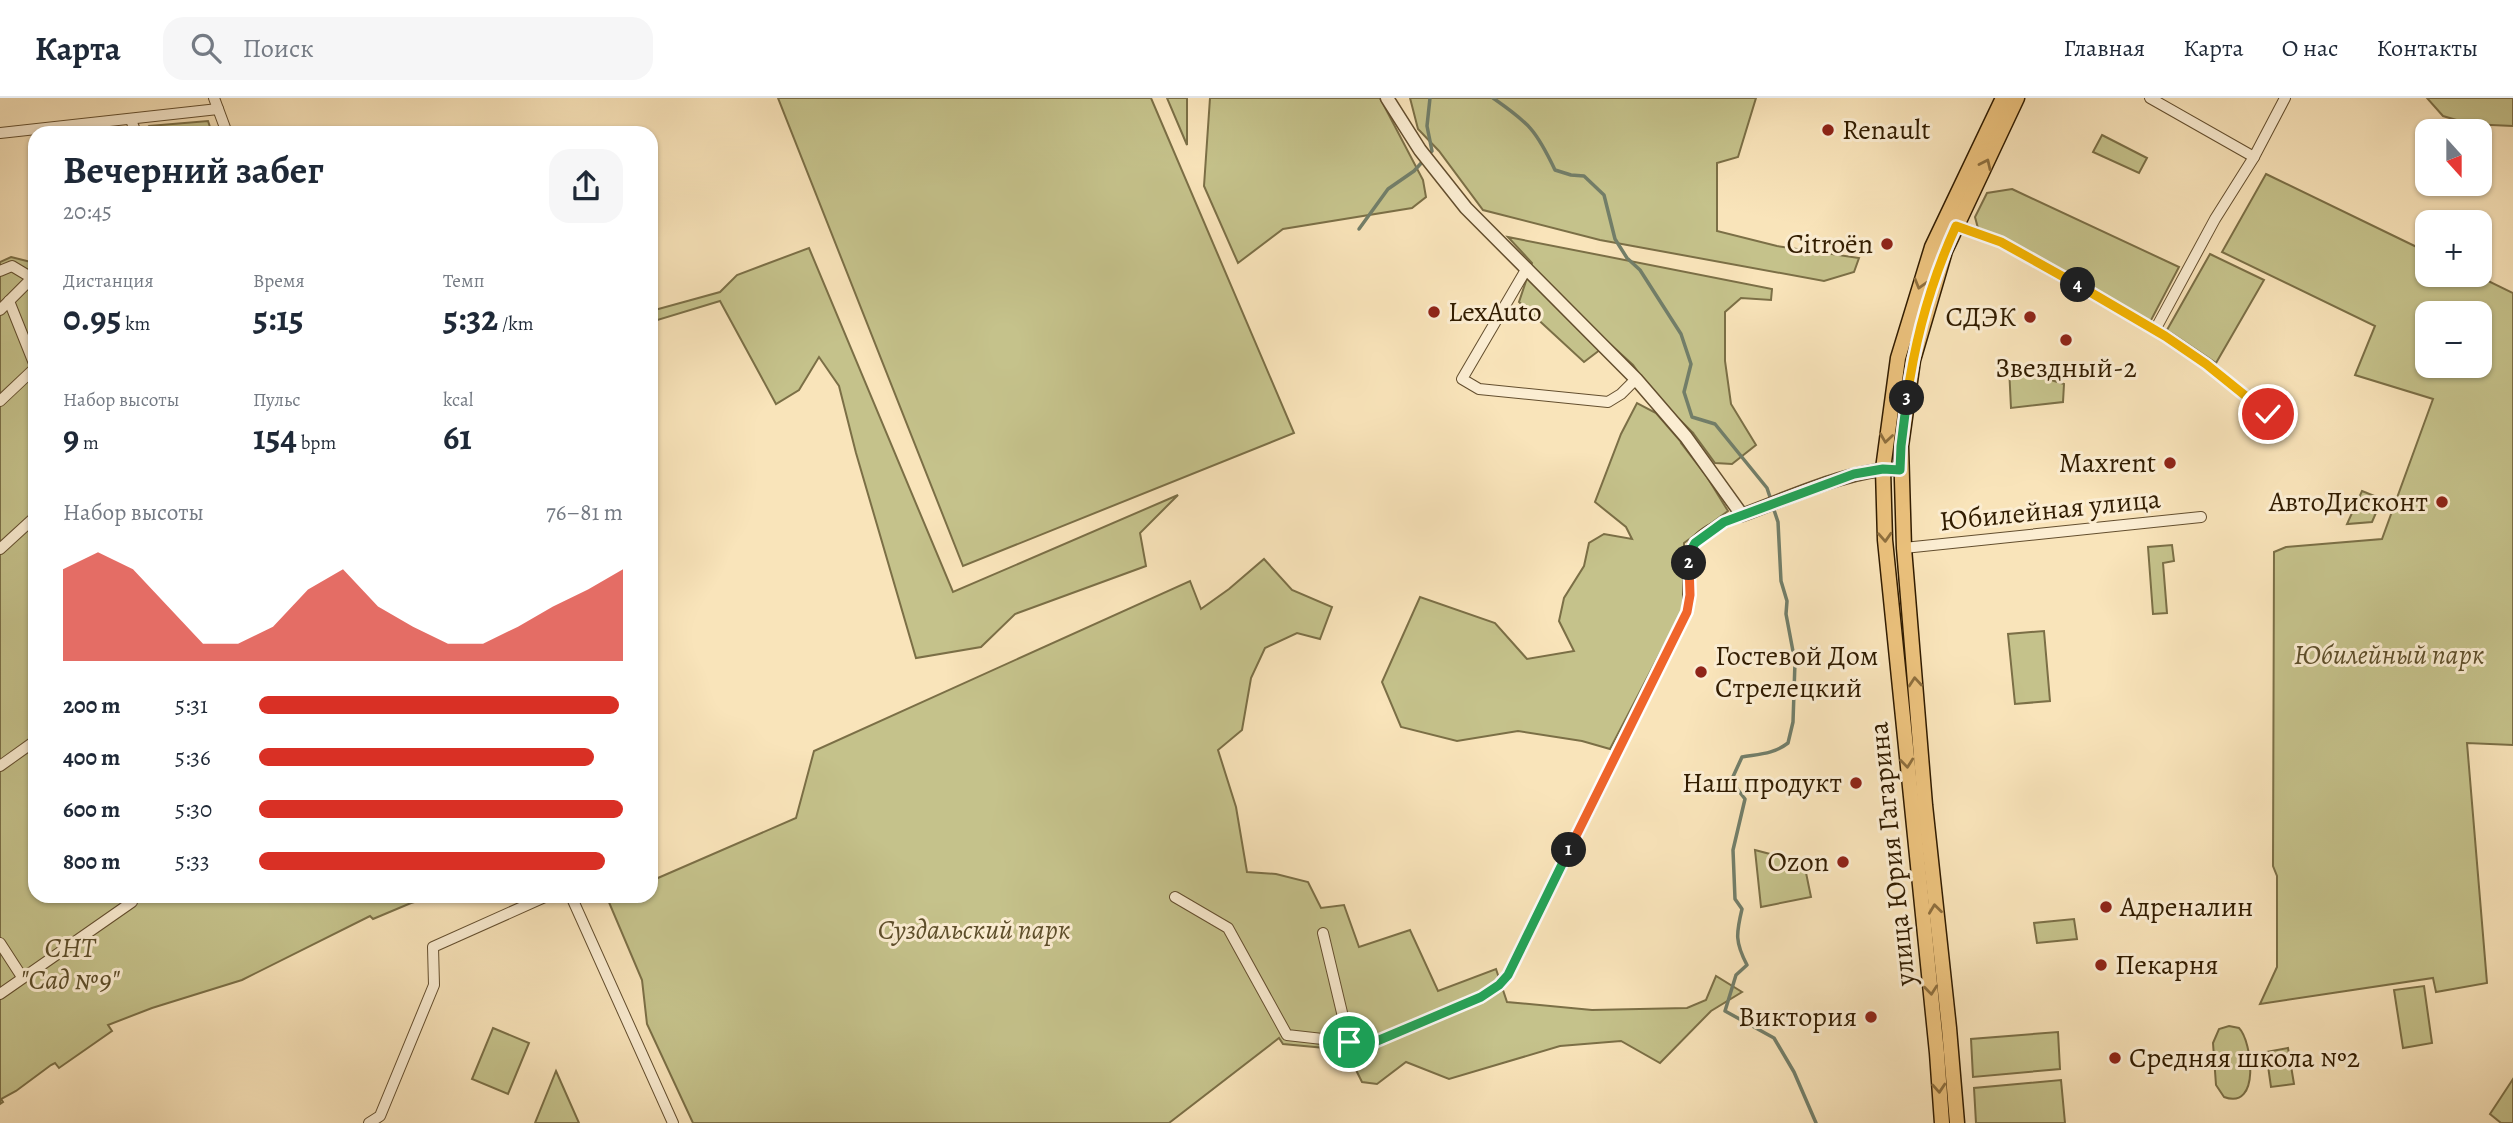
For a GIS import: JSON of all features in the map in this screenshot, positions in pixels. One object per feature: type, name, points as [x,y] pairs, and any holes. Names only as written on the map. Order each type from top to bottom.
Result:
[{"type":"main road","name":"улица Юрия Гагарина","points":[[1957,1123],[1931,875],[1900,470],[1913,360],[1950,223],[2003,98]]},
{"type":"main road","name":"улица Юрия Гагарина","points":[[1942,1123],[1885,540],[1883,469],[1898,358],[1927,259],[1950,223],[2017,98]]},
{"type":"street","points":[[1387,98],[1420,150],[1466,208],[1636,379],[1686,437],[1742,516]]},
{"type":"street","points":[[2150,98],[2255,157]]},
{"type":"street","points":[[2155,330],[2215,219],[2255,157],[2285,98]]},
{"type":"street","points":[[71,126],[131,120],[216,103],[224,126]]},
{"type":"street","points":[[131,120],[133,126]]},
{"type":"street","points":[[0,133],[28,130]]},
{"type":"street","points":[[1950,223],[2001,242],[2155,330],[2206,364],[2284,426]]},
{"type":"street","points":[[0,271],[12,266],[28,273]]},
{"type":"street","points":[[1527,268],[1462,379],[1479,389],[1608,402],[1622,394],[1636,379]]},
{"type":"street","points":[[0,310],[28,282]]},
{"type":"street","points":[[9,301],[28,349]]},
{"type":"street","points":[[0,401],[28,374]]},
{"type":"street","points":[[1175,897],[1228,928],[1287,1035],[1349,1042],[1377,1041],[1481,997],[1508,975],[1687,612],[1690,595],[1689,554],[1695,543],[1724,522],[1854,474],[1883,469],[1900,470]]},
{"type":"street","name":"Юбилейная улица","points":[[1904,548],[2201,517]]},
{"type":"street","points":[[0,549],[28,523]]},
{"type":"street","points":[[0,766],[28,746]]},
{"type":"street","points":[[0,994],[22,976],[131,903]]},
{"type":"street","points":[[369,1123],[380,1116],[434,985],[433,947],[531,903]]},
{"type":"street","points":[[574,903],[673,1123]]},
{"type":"street","points":[[1323,933],[1349,1042]]},
{"type":"street","points":[[0,943],[22,976]]},
{"type":"green space","points":[[778,98],[1151,98],[1294,433],[963,566]]},
{"type":"green space","points":[[1167,98],[1187,98],[1187,145]]},
{"type":"green space","points":[[1210,98],[1380,98],[1423,180],[1426,197],[1412,208],[1283,229],[1238,263],[1204,186]]},
{"type":"green space","points":[[1410,98],[1756,98],[1738,157],[1717,163],[1717,231],[1777,246],[1859,258],[1854,272],[1824,281],[1600,240],[1483,210],[1439,151],[1418,129]]},
{"type":"green space","points":[[2427,98],[2513,98],[2513,126],[2492,125],[2492,119],[2453,119],[2443,116]]},
{"type":"green space","points":[[208,121],[210,126],[149,126]]},
{"type":"green space","points":[[2102,135],[2147,158],[2139,173],[2093,152]]},
{"type":"green space","name":"Юбилейный парк","points":[[2266,174],[2415,246],[2415,287],[2492,287],[2492,283],[2513,293],[2513,745],[2467,743],[2487,983],[2436,992],[2433,978],[2260,1004],[2277,967],[2277,876],[2273,866],[2274,552],[2286,547],[2382,539],[2433,399],[2355,375],[2375,326],[2222,252]]},
{"type":"green space","points":[[2012,189],[2179,267],[2149,324],[1979,232],[1975,217],[1987,193]]},
{"type":"green space","points":[[1508,237],[1772,289],[1771,300],[1741,298],[1725,312],[1725,361],[1731,404],[1756,445],[1732,464],[1715,463],[1693,433],[1653,393],[1633,365],[1609,343],[1584,362],[1519,302],[1532,263]]},
{"type":"green space","points":[[809,248],[953,592],[1178,495],[1140,533],[1146,566],[1015,614],[981,647],[916,658],[839,386],[819,357],[799,390],[776,404],[720,301],[658,320],[658,309],[720,292],[737,275]]},
{"type":"green space","points":[[2210,254],[2264,280],[2216,363],[2167,330]]},
{"type":"green space","name":"СНТ \"Сад №9\"","points":[[11,257],[28,261],[28,903],[411,903],[373,919],[370,916],[242,980],[152,1008],[108,1025],[112,1031],[59,1068],[55,1063],[51,1065],[1,1099],[3,1102],[0,1104],[0,262]]},
{"type":"green space","points":[[2009,367],[2064,384],[2063,402],[2011,408]]},
{"type":"green space","points":[[1637,403],[1656,413],[1681,442],[1693,433],[1681,443],[1728,511],[1684,543],[1683,609],[1610,749],[1582,741],[1518,731],[1457,741],[1401,727],[1382,682],[1420,597],[1495,623],[1527,659],[1574,651],[1559,621],[1564,598],[1584,566],[1589,543],[1604,534],[1632,539],[1626,527],[1595,502],[1621,434]]},
{"type":"green space","points":[[2362,491],[2382,499],[2372,522],[2347,524]]},
{"type":"green space","points":[[2172,545],[2174,561],[2163,563],[2167,613],[2153,614],[2148,547]]},
{"type":"green space","name":"Суздальский парк","points":[[1264,559],[1292,590],[1332,607],[1320,639],[1297,633],[1265,648],[1251,678],[1242,730],[1218,750],[1236,807],[1247,872],[1276,874],[1308,882],[1321,908],[1344,905],[1359,947],[1410,930],[1438,991],[1496,969],[1507,1002],[1592,1010],[1687,1008],[1706,1000],[1716,976],[1742,992],[1711,1011],[1660,1063],[1621,1041],[1560,1046],[1449,1079],[1406,1062],[1377,1084],[1362,1082],[1346,1050],[1283,1044],[1279,1038],[1169,1123],[693,1123],[647,1024],[642,980],[609,903],[658,903],[658,878],[796,818],[814,751],[1190,581],[1201,609]]},
{"type":"green space","points":[[2044,631],[2050,701],[2015,704],[2008,634]]},
{"type":"green space","points":[[1755,850],[1804,863],[1811,897],[1761,907]]},
{"type":"green space","points":[[2074,919],[2077,939],[2037,943],[2034,923]]},
{"type":"green space","points":[[2424,986],[2432,1043],[2403,1048],[2394,990]]},
{"type":"green space","points":[[2229,1026],[2239,1028],[2244,1035],[2250,1059],[2248,1085],[2244,1094],[2236,1099],[2224,1097],[2216,1085],[2213,1043],[2219,1029]]},
{"type":"green space","points":[[493,1028],[529,1043],[508,1094],[472,1079]]},
{"type":"green space","points":[[2058,1032],[2060,1069],[1973,1077],[1971,1039]]},
{"type":"green space","points":[[2288,1048],[2294,1084],[2271,1087],[2266,1052]]},
{"type":"green space","points":[[556,1071],[579,1123],[535,1123]]},
{"type":"green space","points":[[2513,1079],[2513,1123],[2501,1123],[2490,1114]]},
{"type":"green space","points":[[2061,1080],[2065,1123],[1976,1123],[1974,1088]]},
{"type":"waterway","points":[[1429,154],[1432,151],[1427,126],[1430,98]]},
{"type":"waterway","points":[[1493,98],[1530,128],[1555,170],[1584,176],[1604,195],[1615,239],[1627,258],[1640,270],[1681,334],[1691,364],[1684,392],[1692,417],[1715,424],[1767,488],[1771,500]]},
{"type":"waterway","points":[[1359,229],[1388,189],[1414,171],[1424,160]]},
{"type":"waterway","points":[[1773,507],[1778,522],[1781,581],[1787,601],[1786,614],[1795,662],[1793,722],[1788,743],[1772,751],[1742,757],[1731,781],[1745,799],[1733,850],[1735,899],[1742,909],[1738,938],[1747,965],[1736,975],[1725,1011],[1774,1038],[1794,1072],[1816,1123]]},
{"type":"place","name":"Renault","points":[[1828,130]]},
{"type":"place","name":"Citroën","points":[[1887,244]]},
{"type":"place","name":"LexAuto","points":[[1434,312]]},
{"type":"place","name":"СДЭК","points":[[2030,317]]},
{"type":"place","name":"Звездный-2","points":[[2066,340]]},
{"type":"place","name":"Maxrent","points":[[2170,463]]},
{"type":"place","name":"АвтоДисконт","points":[[2442,502]]},
{"type":"place","name":"Гостевой Дом Стрелецкий","points":[[1701,672]]},
{"type":"place","name":"Наш продукт","points":[[1856,783]]},
{"type":"place","name":"Ozon","points":[[1843,862]]},
{"type":"place","name":"Адреналин","points":[[2106,907]]},
{"type":"place","name":"Пекарня","points":[[2101,965]]},
{"type":"place","name":"Виктория","points":[[1871,1017]]},
{"type":"place","name":"Средняя школа №2","points":[[2115,1058]]},
{"type":"route","points":[[1349,1042],[1377,1041],[1481,997],[1508,975],[1687,612],[1690,595],[1689,554],[1695,543],[1724,522],[1854,474],[1883,469],[1900,470],[1913,360],[1945,251],[1956,226],[2001,242],[2165,336],[2206,364],[2268,414]]}]
